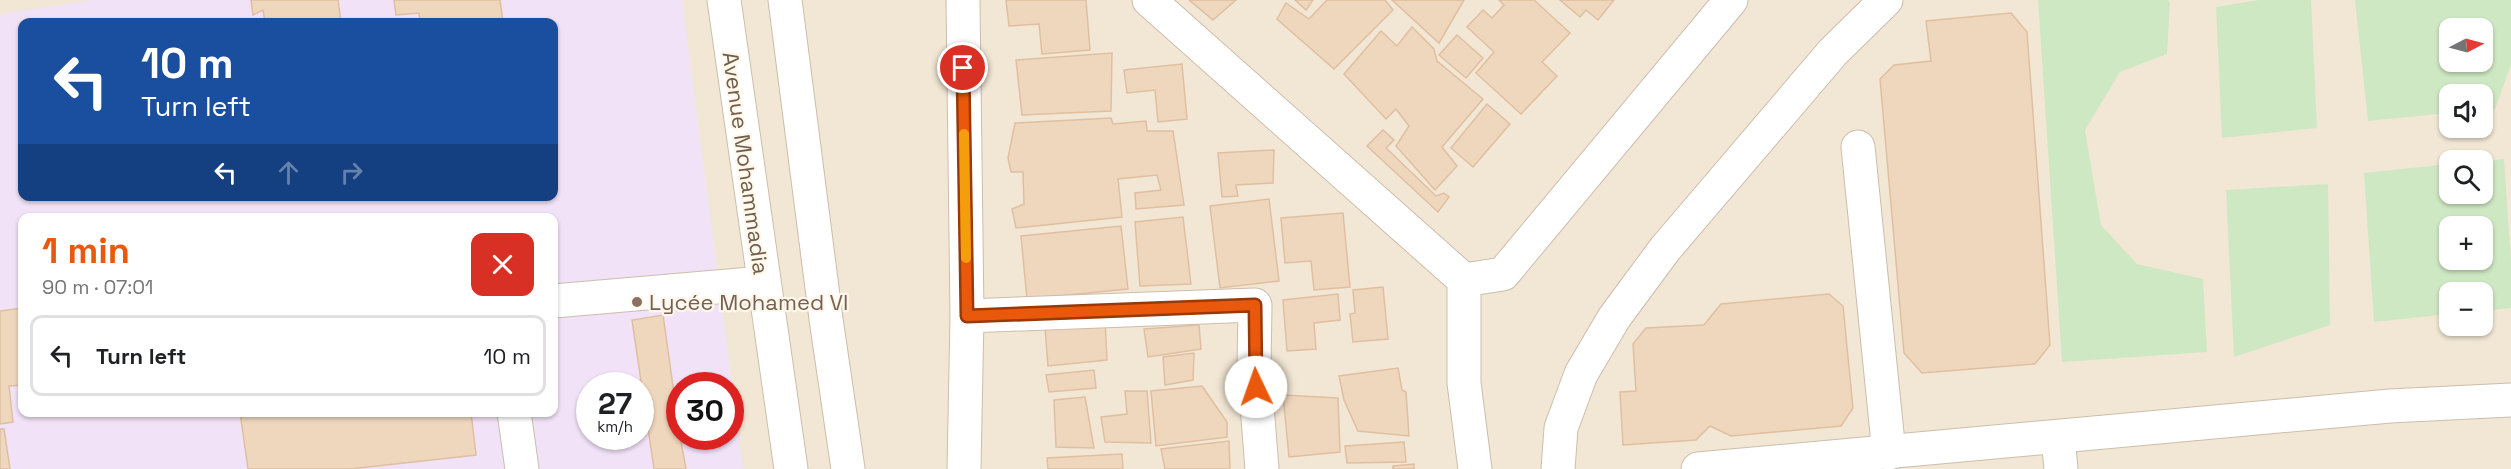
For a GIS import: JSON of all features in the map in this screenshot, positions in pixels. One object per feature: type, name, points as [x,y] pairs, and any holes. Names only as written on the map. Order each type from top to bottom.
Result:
[{"type":"street","name":"Avenue Mohammadia","points":[[724,0],[791,469]]},
{"type":"street","points":[[785,0],[826,319],[848,469]]},
{"type":"street","points":[[963,0],[967,316],[964,469]]},
{"type":"street","points":[[1149,0],[1464,280],[1464,383],[1475,469]]},
{"type":"street","points":[[1464,280],[1503,274],[1731,0]]},
{"type":"street","points":[[1558,469],[1561,428],[1565,417],[1581,374],[1614,318],[1665,249],[1810,79],[1866,17],[1886,0]]},
{"type":"street","points":[[1858,147],[1889,453]]},
{"type":"street","points":[[558,301],[763,283]]},
{"type":"street","points":[[967,316],[1255,305],[1254,367],[1262,469]]},
{"type":"street","points":[[1698,469],[1889,453],[2060,453],[2390,406],[2511,400]]},
{"type":"street","points":[[515,417],[522,469]]},
{"type":"shaded area","points":[[0,0],[2511,0],[2511,469],[0,469]]},
{"type":"shaded area","name":"Lycée Mohamed VI","points":[[94,0],[682,0],[730,372],[666,372],[666,450],[741,450],[743,469],[0,469],[0,14]]},
{"type":"green space","points":[[2038,0],[2168,0],[2170,3],[2167,54],[2120,72],[2085,130],[2101,225],[2137,264],[2203,279],[2207,352],[2062,362]]},
{"type":"green space","points":[[2259,0],[2311,0],[2317,128],[2222,138],[2216,7]]},
{"type":"green space","points":[[2355,0],[2511,0],[2511,65],[2495,109],[2493,109],[2493,84],[2439,84],[2439,114],[2368,121]]},
{"type":"green space","points":[[2504,159],[2511,261],[2511,308],[2493,310],[2493,282],[2439,282],[2439,315],[2374,322],[2364,173],[2439,165],[2439,204],[2493,204],[2493,160]]},
{"type":"green space","points":[[2328,184],[2330,325],[2234,357],[2226,190]]},
{"type":"building","points":[[251,0],[338,0],[340,18],[264,18],[263,10],[253,15]]},
{"type":"building","points":[[394,0],[500,0],[502,18],[420,18],[419,13],[396,15]]},
{"type":"building","points":[[1006,0],[1086,0],[1090,50],[1042,54],[1039,24],[1009,26]]},
{"type":"building","points":[[1189,0],[1236,0],[1213,20]]},
{"type":"building","points":[[1295,0],[1313,0],[1306,10]]},
{"type":"building","points":[[1327,0],[1385,0],[1393,10],[1334,69],[1277,19],[1286,3],[1309,19]]},
{"type":"building","points":[[1392,0],[1464,0],[1439,43]]},
{"type":"building","points":[[1499,0],[1534,0],[1570,33],[1542,62],[1557,76],[1521,114],[1476,73],[1494,52],[1467,27],[1483,10],[1492,18],[1504,5]]},
{"type":"building","points":[[1560,0],[1614,0],[1598,20],[1586,10],[1580,17]]},
{"type":"building","points":[[2011,13],[2027,32],[2050,345],[2035,364],[1922,373],[1904,353],[1880,79],[1894,65],[1931,61],[1926,21]]},
{"type":"building","points":[[1412,27],[1434,49],[1437,61],[1483,99],[1442,147],[1457,166],[1435,190],[1396,146],[1409,126],[1396,109],[1386,119],[1344,74],[1381,31],[1397,46]]},
{"type":"building","points":[[1457,35],[1483,58],[1466,78],[1439,55]]},
{"type":"building","points":[[1112,53],[1111,111],[1022,115],[1016,60]]},
{"type":"building","points":[[1182,64],[1187,119],[1158,122],[1155,90],[1127,93],[1124,70]]},
{"type":"building","points":[[1487,104],[1510,124],[1473,167],[1451,148]]},
{"type":"building","points":[[1111,118],[1113,124],[1146,121],[1147,131],[1173,131],[1184,205],[1136,209],[1135,193],[1161,190],[1157,175],[1118,179],[1122,217],[1016,228],[1012,209],[1024,204],[1023,172],[1011,172],[1008,158],[1015,123]]},
{"type":"building","points":[[1383,130],[1394,140],[1386,148],[1436,196],[1444,193],[1449,197],[1438,212],[1367,146]]},
{"type":"building","points":[[1274,150],[1273,183],[1236,185],[1238,196],[1222,197],[1218,153]]},
{"type":"building","points":[[1269,199],[1279,281],[1220,288],[1210,206]]},
{"type":"building","points":[[1343,213],[1350,287],[1314,290],[1311,261],[1285,263],[1281,218]]},
{"type":"building","points":[[1183,217],[1191,284],[1140,286],[1135,222]]},
{"type":"building","points":[[1121,226],[1128,289],[1027,299],[1021,236]]},
{"type":"building","points":[[1383,287],[1388,339],[1353,342],[1350,314],[1355,313],[1353,290]]},
{"type":"building","points":[[1338,294],[1340,320],[1314,323],[1316,349],[1287,351],[1283,300]]},
{"type":"building","points":[[1829,294],[1843,306],[1853,408],[1841,426],[1731,436],[1710,426],[1696,440],[1623,445],[1620,392],[1636,391],[1633,344],[1646,328],[1704,325],[1721,304]]},
{"type":"building","points":[[18,309],[18,385],[9,386],[13,422],[0,424],[0,311]]},
{"type":"building","points":[[663,315],[671,372],[666,372],[666,450],[683,450],[686,469],[654,469],[651,450],[654,450],[654,372],[640,372],[632,320]]},
{"type":"building","points":[[1105,321],[1107,360],[1048,366],[1045,328]]},
{"type":"building","points":[[1199,325],[1201,349],[1148,357],[1144,329]]},
{"type":"building","points":[[1194,353],[1193,380],[1165,385],[1163,357]]},
{"type":"building","points":[[1398,368],[1402,390],[1406,392],[1409,436],[1358,431],[1344,400],[1339,376]]},
{"type":"building","points":[[1094,370],[1096,388],[1049,392],[1046,375]]},
{"type":"building","points":[[1202,386],[1227,422],[1227,437],[1156,446],[1151,391]]},
{"type":"building","points":[[1125,391],[1147,391],[1151,443],[1105,442],[1101,417],[1127,414]]},
{"type":"building","points":[[1283,395],[1338,398],[1340,452],[1289,457]]},
{"type":"building","points":[[1085,397],[1094,448],[1056,447],[1054,400]]},
{"type":"building","points":[[241,417],[472,417],[476,455],[350,469],[248,469]]},
{"type":"building","points":[[0,429],[4,429],[10,469],[0,469]]},
{"type":"building","points":[[1229,441],[1230,469],[1165,469],[1161,449]]},
{"type":"building","points":[[1404,442],[1406,462],[1347,463],[1345,446]]},
{"type":"building","points":[[1122,454],[1123,469],[1048,469],[1047,458]]},
{"type":"building","points":[[1414,464],[1414,469],[1393,469],[1393,466]]},
{"type":"slow traffic","points":[[964,134],[966,258]]},
{"type":"place","name":"Lycée Mohamed VI","points":[[637,302]]},
{"type":"route","points":[[963,68],[967,316],[1181,306],[1255,305],[1256,387]]}]
